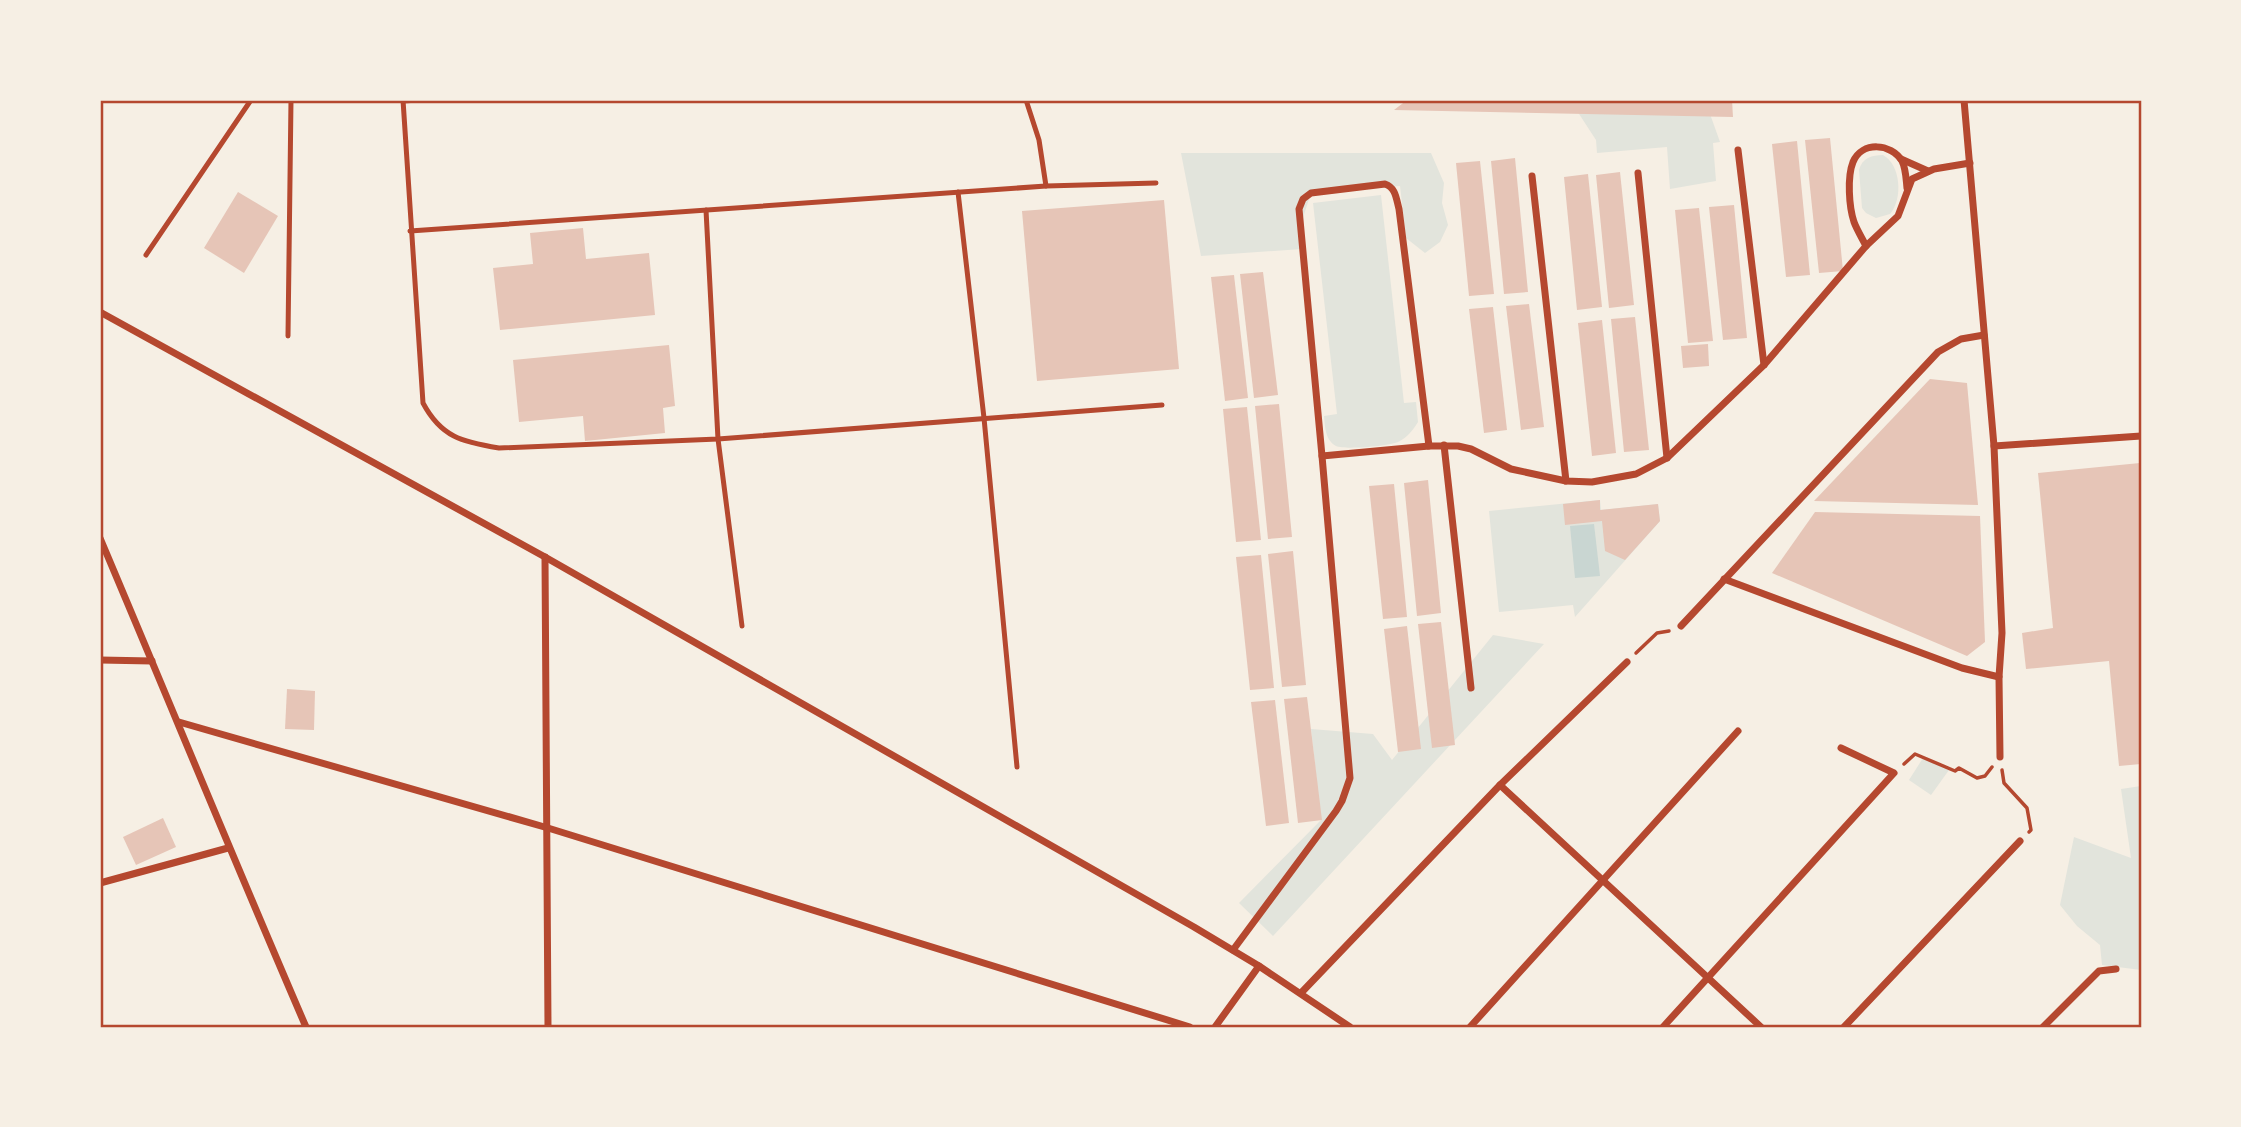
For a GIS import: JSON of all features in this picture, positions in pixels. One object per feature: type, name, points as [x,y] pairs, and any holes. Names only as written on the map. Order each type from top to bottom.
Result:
[{"type":"street","points":[[1964,100],[1994,446],[2002,633],[1999,677],[2000,757]]},
{"type":"street","points":[[1866,246],[1852,214],[1852,164],[1862,152],[1879,147],[1889,148],[1901,159],[1928,171]]},
{"type":"street","points":[[1738,150],[1764,365]]},
{"type":"street","points":[[1901,159],[1905,168],[1907,189]]},
{"type":"street","points":[[1322,456],[1444,445],[1471,449],[1511,469],[1566,481],[1592,482],[1636,474],[1667,458],[1764,365],[1866,246],[1898,216],[1912,179],[1928,171],[1970,163]]},
{"type":"street","points":[[1638,173],[1667,458]]},
{"type":"street","points":[[1532,176],[1566,481]]},
{"type":"street","points":[[1233,950],[1336,811],[1350,778],[1299,221],[1303,199],[1311,194],[1385,184],[1395,193],[1429,446]]},
{"type":"street","points":[[100,312],[545,557],[1233,950],[1350,1027]]},
{"type":"street","points":[[1681,626],[1938,352],[1961,339],[1984,335]]},
{"type":"street","points":[[1994,446],[2141,436]]},
{"type":"street","points":[[1444,445],[1471,688]]},
{"type":"street","points":[[100,538],[179,722],[228,848],[306,1027]]},
{"type":"street","points":[[545,557],[548,1027]]},
{"type":"street","points":[[1724,579],[1962,668],[1999,677]]},
{"type":"street","points":[[100,660],[152,661]]},
{"type":"street","points":[[1301,993],[1500,785],[1627,662]]},
{"type":"street","points":[[179,722],[548,828],[1190,1027]]},
{"type":"street","points":[[1470,1027],[1738,731]]},
{"type":"street","points":[[1663,1027],[1894,773],[1841,748]]},
{"type":"street","points":[[1500,785],[1761,1027]]},
{"type":"street","points":[[1844,1027],[2020,841]]},
{"type":"street","points":[[100,883],[228,848]]},
{"type":"street","points":[[1215,1027],[1259,966]]},
{"type":"street","points":[[2043,1027],[2099,971],[2116,969]]},
{"type":"lane","points":[[146,255],[251,100]]},
{"type":"lane","points":[[288,336],[291,100]]},
{"type":"lane","points":[[418,100],[403,100],[423,402],[432,420],[446,434],[474,444],[499,448],[718,439],[1162,405]]},
{"type":"lane","points":[[1026,100],[1039,141],[1046,186]]},
{"type":"lane","points":[[410,231],[1046,186],[1156,183]]},
{"type":"lane","points":[[958,192],[984,418],[1017,767]]},
{"type":"lane","points":[[706,210],[718,439],[742,626]]},
{"type":"path","points":[[1646,644],[1657,633],[1681,626]]},
{"type":"path","points":[[1894,773],[1915,754],[1955,771],[1959,768],[1977,778],[1986,776],[2000,757]]},
{"type":"path","points":[[2000,757],[2004,783],[2027,808],[2031,830],[2020,841]]},
{"type":"shaded area","points":[[1570,100],[1628,100],[1634,115],[1660,100],[1705,100],[1720,142],[1713,143],[1716,181],[1670,189],[1667,147],[1597,153],[1596,140]]},
{"type":"shaded area","points":[[1181,153],[1431,153],[1444,183],[1442,203],[1448,225],[1440,242],[1425,253],[1406,238],[1400,186],[1311,193],[1300,227],[1302,249],[1201,256]]},
{"type":"shaded area","points":[[1883,155],[1894,166],[1897,174],[1897,200],[1890,214],[1876,218],[1862,208],[1859,170],[1868,158]]},
{"type":"shaded area","points":[[1381,195],[1404,403],[1416,402],[1418,422],[1410,434],[1398,442],[1367,447],[1341,447],[1330,440],[1324,416],[1337,414],[1313,203]]},
{"type":"shaded area","points":[[1600,500],[1601,510],[1658,504],[1660,521],[1575,617],[1573,605],[1499,612],[1489,511]]},
{"type":"shaded area","points":[[1594,524],[1600,576],[1575,578],[1570,526]]},
{"type":"shaded area","points":[[1493,635],[1544,644],[1273,936],[1239,903],[1321,820],[1311,729],[1373,734],[1392,760]]},
{"type":"shaded area","points":[[1923,758],[1949,770],[1931,795],[1909,780]]},
{"type":"shaded area","points":[[2141,786],[2141,970],[2102,965],[2100,945],[2077,926],[2060,905],[2074,837],[2131,858],[2121,789]]},
{"type":"building","points":[[1407,100],[1732,100],[1733,117],[1394,110]]},
{"type":"building","points":[[1830,138],[1843,271],[1819,273],[1805,140]]},
{"type":"building","points":[[1797,141],[1810,275],[1786,277],[1772,144]]},
{"type":"building","points":[[1515,158],[1528,292],[1504,294],[1491,161]]},
{"type":"building","points":[[1480,161],[1494,294],[1469,296],[1456,163]]},
{"type":"building","points":[[1620,172],[1634,305],[1609,308],[1596,175]]},
{"type":"building","points":[[1588,174],[1602,307],[1577,310],[1564,177]]},
{"type":"building","points":[[238,192],[278,216],[244,273],[204,248]]},
{"type":"building","points":[[1164,200],[1179,369],[1037,381],[1022,211]]},
{"type":"building","points":[[1734,205],[1747,338],[1723,340],[1709,207]]},
{"type":"building","points":[[1699,208],[1713,341],[1688,343],[1675,210]]},
{"type":"building","points":[[583,228],[586,259],[649,253],[655,315],[500,330],[493,268],[533,264],[530,233]]},
{"type":"building","points":[[1263,272],[1278,395],[1254,398],[1240,274]]},
{"type":"building","points":[[1234,275],[1248,398],[1225,401],[1211,277]]},
{"type":"building","points":[[1529,304],[1544,427],[1521,430],[1506,306]]},
{"type":"building","points":[[1493,307],[1507,430],[1484,433],[1469,309]]},
{"type":"building","points":[[1635,317],[1649,450],[1624,452],[1611,319]]},
{"type":"building","points":[[1602,320],[1616,453],[1592,456],[1578,323]]},
{"type":"building","points":[[1708,344],[1709,366],[1683,368],[1681,346]]},
{"type":"building","points":[[669,345],[675,406],[663,408],[665,433],[585,441],[583,416],[519,422],[513,360]]},
{"type":"building","points":[[1930,379],[1967,383],[1978,505],[1814,501]]},
{"type":"building","points":[[1279,404],[1292,537],[1268,539],[1255,406]]},
{"type":"building","points":[[1247,407],[1261,540],[1236,542],[1223,409]]},
{"type":"building","points":[[2140,463],[2141,764],[2119,766],[2109,661],[2026,669],[2022,633],[2053,628],[2038,473]]},
{"type":"building","points":[[1428,480],[1441,613],[1417,616],[1404,483]]},
{"type":"building","points":[[1394,484],[1407,617],[1383,619],[1369,486]]},
{"type":"building","points":[[1600,500],[1600,510],[1658,504],[1660,521],[1625,560],[1605,551],[1602,521],[1565,525],[1563,504]]},
{"type":"building","points":[[1815,512],[1980,516],[1985,642],[1967,656],[1772,573]]},
{"type":"building","points":[[1293,551],[1306,685],[1282,687],[1268,554]]},
{"type":"building","points":[[1261,555],[1274,688],[1250,690],[1236,557]]},
{"type":"building","points":[[1441,622],[1455,745],[1432,748],[1418,624]]},
{"type":"building","points":[[1407,626],[1421,749],[1398,752],[1384,629]]},
{"type":"building","points":[[287,689],[315,691],[314,730],[285,729]]},
{"type":"building","points":[[1307,697],[1322,820],[1298,823],[1284,699]]},
{"type":"building","points":[[1275,700],[1289,823],[1266,826],[1251,702]]},
{"type":"building","points":[[163,818],[176,847],[136,865],[123,837]]}]
